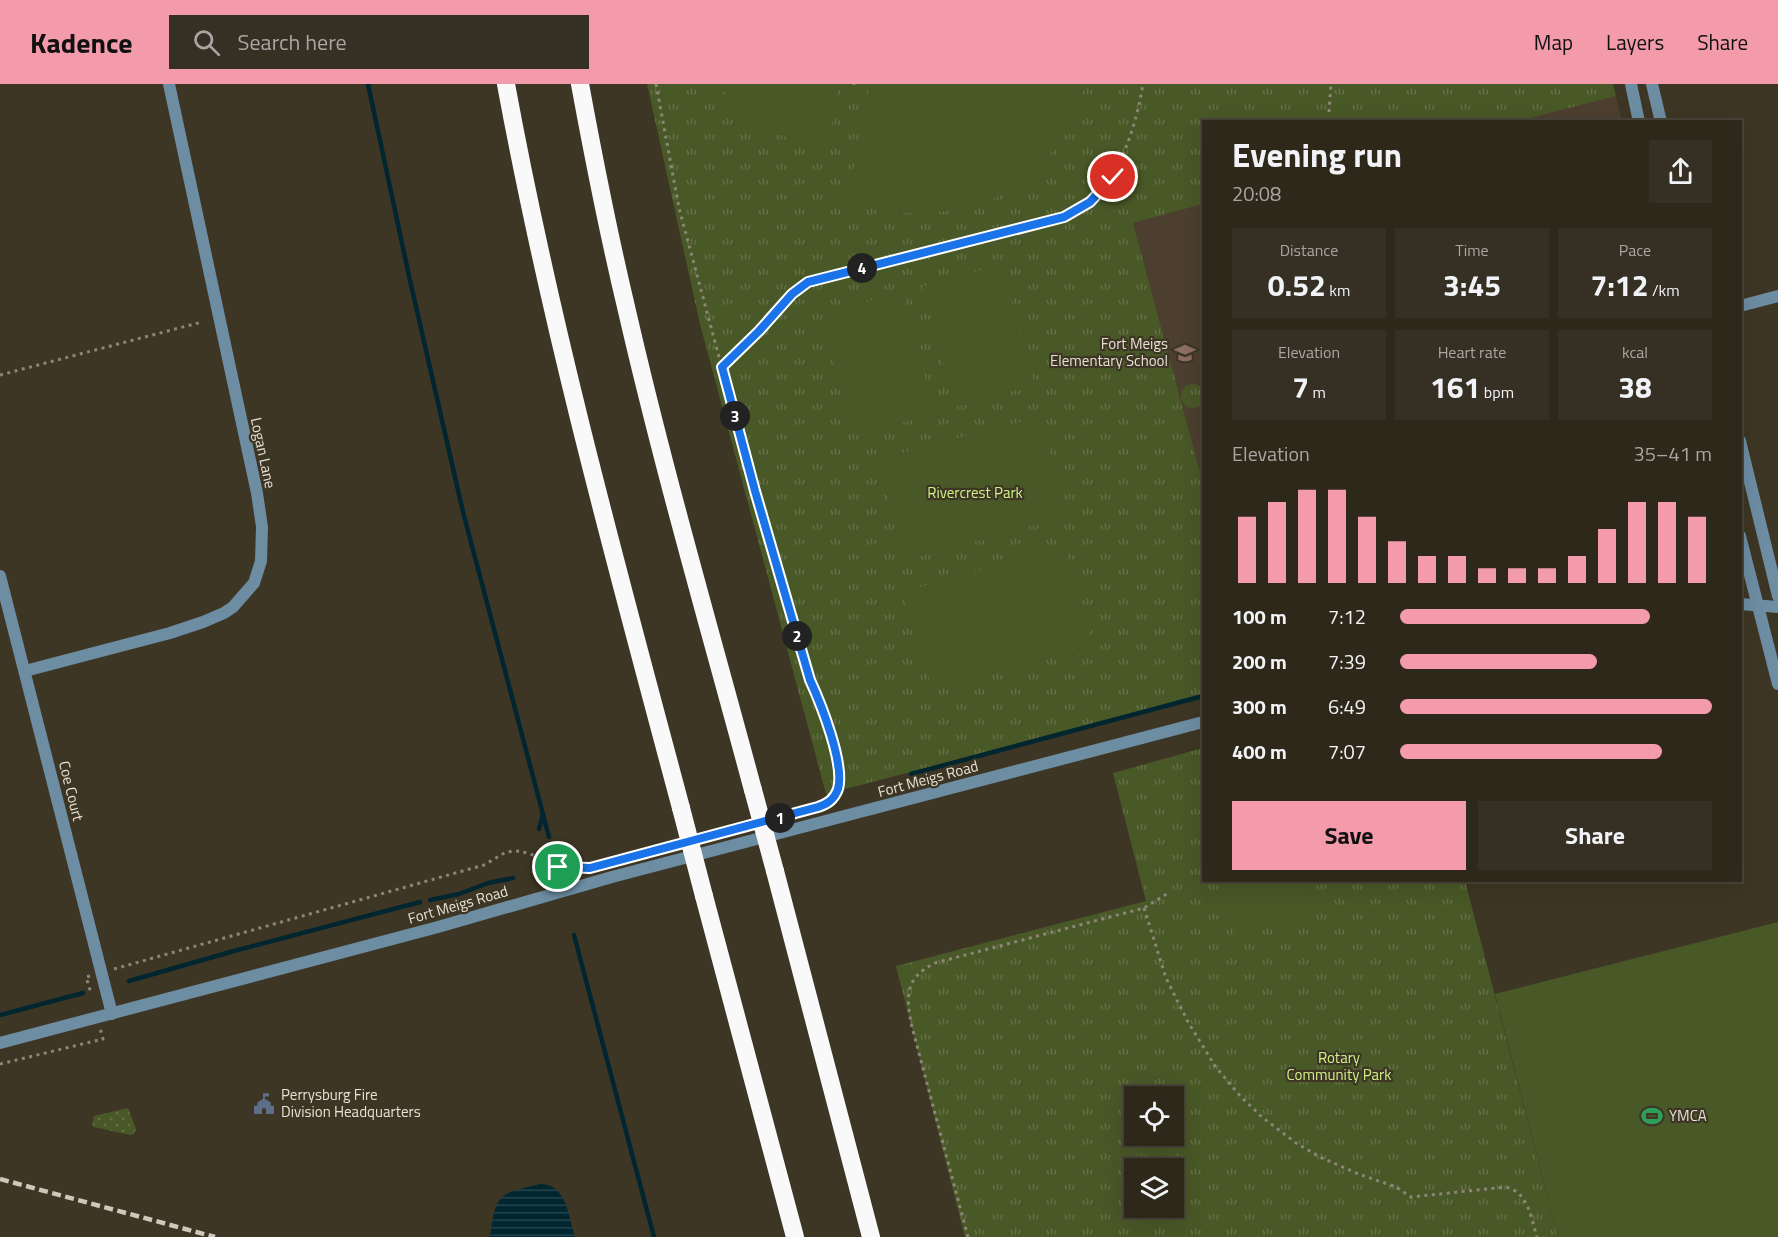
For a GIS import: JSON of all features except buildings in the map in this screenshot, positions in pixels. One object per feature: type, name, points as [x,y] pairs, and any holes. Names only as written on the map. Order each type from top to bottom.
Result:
[{"type":"highway","points":[[506,84],[549,296],[583,440],[795,1237]]},
{"type":"highway","points":[[580,84],[600,189],[632,334],[660,445],[871,1237]]},
{"type":"street","name":"Logan Lane","points":[[25,671],[170,633],[224,614],[249,590],[261,561],[262,527],[256,493],[169,84]]},
{"type":"street","points":[[1630,84],[1639,120]]},
{"type":"street","points":[[1652,84],[1661,120]]},
{"type":"street","points":[[1742,306],[1778,297]]},
{"type":"street","points":[[1742,449],[1778,596]]},
{"type":"street","points":[[1742,544],[1778,684]]},
{"type":"street","name":"Coe Court","points":[[0,576],[112,1014]]},
{"type":"street","points":[[1742,604],[1778,607]]},
{"type":"street","name":"Fort Meigs Road","points":[[0,1043],[417,932],[612,877],[1202,722]]},
{"type":"path","points":[[656,84],[680,208],[755,491],[810,680],[820,702],[838,765],[838,788],[835,797],[827,804],[806,810]]},
{"type":"path","points":[[722,367],[792,294],[808,282],[1064,217],[1083,207],[1113,177],[1140,104],[1143,84]]},
{"type":"path","points":[[1329,112],[1332,84]]},
{"type":"path","points":[[1331,90],[1338,84]]},
{"type":"path","points":[[0,375],[202,322]]},
{"type":"path","points":[[113,969],[484,866],[506,852],[520,851],[531,854],[558,867],[590,868]]},
{"type":"path","points":[[968,1237],[912,1028],[907,1004],[913,980],[927,967],[945,959],[1144,908],[1170,892]]},
{"type":"path","points":[[1144,908],[1166,978],[1188,1022],[1215,1066],[1241,1097],[1262,1117],[1296,1143],[1320,1156],[1356,1173],[1396,1187],[1411,1197],[1512,1188],[1518,1191],[1526,1204],[1537,1237]]},
{"type":"path","points":[[86,977],[93,999]]},
{"type":"path","points":[[0,1064],[103,1040],[101,1031]]},
{"type":"shaded area","points":[[1616,96],[1622,120],[1522,120]]},
{"type":"shaded area","name":"Fort Meigs Elementary School","points":[[1202,204],[1202,479],[1133,223]]},
{"type":"green space","name":"Rivercrest Park","points":[[647,84],[1613,84],[1616,96],[1522,120],[1202,120],[1202,204],[1133,223],[1202,479],[1202,696],[826,794],[700,324]]},
{"type":"green space","points":[[717,84],[838,84],[828,146],[794,140],[766,127],[741,109]]},
{"type":"green space","points":[[870,84],[1085,84],[1079,104],[1063,135],[1043,164],[1029,178],[1001,195],[970,206],[938,212],[899,213],[847,202]]},
{"type":"green space","points":[[1001,264],[1035,385],[955,407],[922,287]]},
{"type":"green space","points":[[902,292],[935,414],[854,435],[822,314]]},
{"type":"green space","points":[[1193,384],[1201,388],[1201,404],[1193,408],[1185,404],[1181,396],[1185,388]]},
{"type":"green space","points":[[1039,417],[1066,517],[905,560],[879,459]]},
{"type":"green space","points":[[1063,545],[1092,643],[933,691],[903,592]]},
{"type":"green space","name":"Rotary Community Park","points":[[1202,748],[1202,882],[1465,882],[1558,1237],[965,1237],[896,966],[1146,901],[1113,773]]},
{"type":"green space","points":[[1221,882],[1309,882],[1317,913],[1234,934]]},
{"type":"green space","name":"YMCA","points":[[1778,922],[1778,1237],[1558,1237],[1495,994]]},
{"type":"green space","points":[[128,1108],[136,1129],[134,1134],[94,1127],[92,1124],[94,1116]]},
{"type":"water","points":[[540,1184],[549,1185],[561,1195],[575,1237],[490,1237],[494,1212],[502,1198],[515,1190]]},
{"type":"waterway","points":[[368,84],[463,512],[549,837]]},
{"type":"waterway","points":[[911,774],[1202,696]]},
{"type":"waterway","points":[[539,829],[543,814]]},
{"type":"waterway","points":[[430,900],[513,878]]},
{"type":"waterway","points":[[129,981],[420,902]]},
{"type":"waterway","points":[[574,935],[654,1237]]},
{"type":"waterway","points":[[0,1015],[83,993]]},
{"type":"railway","points":[[0,1179],[215,1237]]},
{"type":"place","name":"Fort Meigs Elementary School","points":[[1185,353]]},
{"type":"place","name":"Perrysburg Fire Division Headquarters","points":[[264,1104]]},
{"type":"place","name":"YMCA","points":[[1652,1116]]},
{"type":"route","points":[[558,867],[590,868],[818,807],[827,804],[835,797],[838,788],[838,765],[833,746],[820,702],[810,680],[722,367],[792,294],[808,282],[1064,217],[1090,202],[1113,177]]}]
